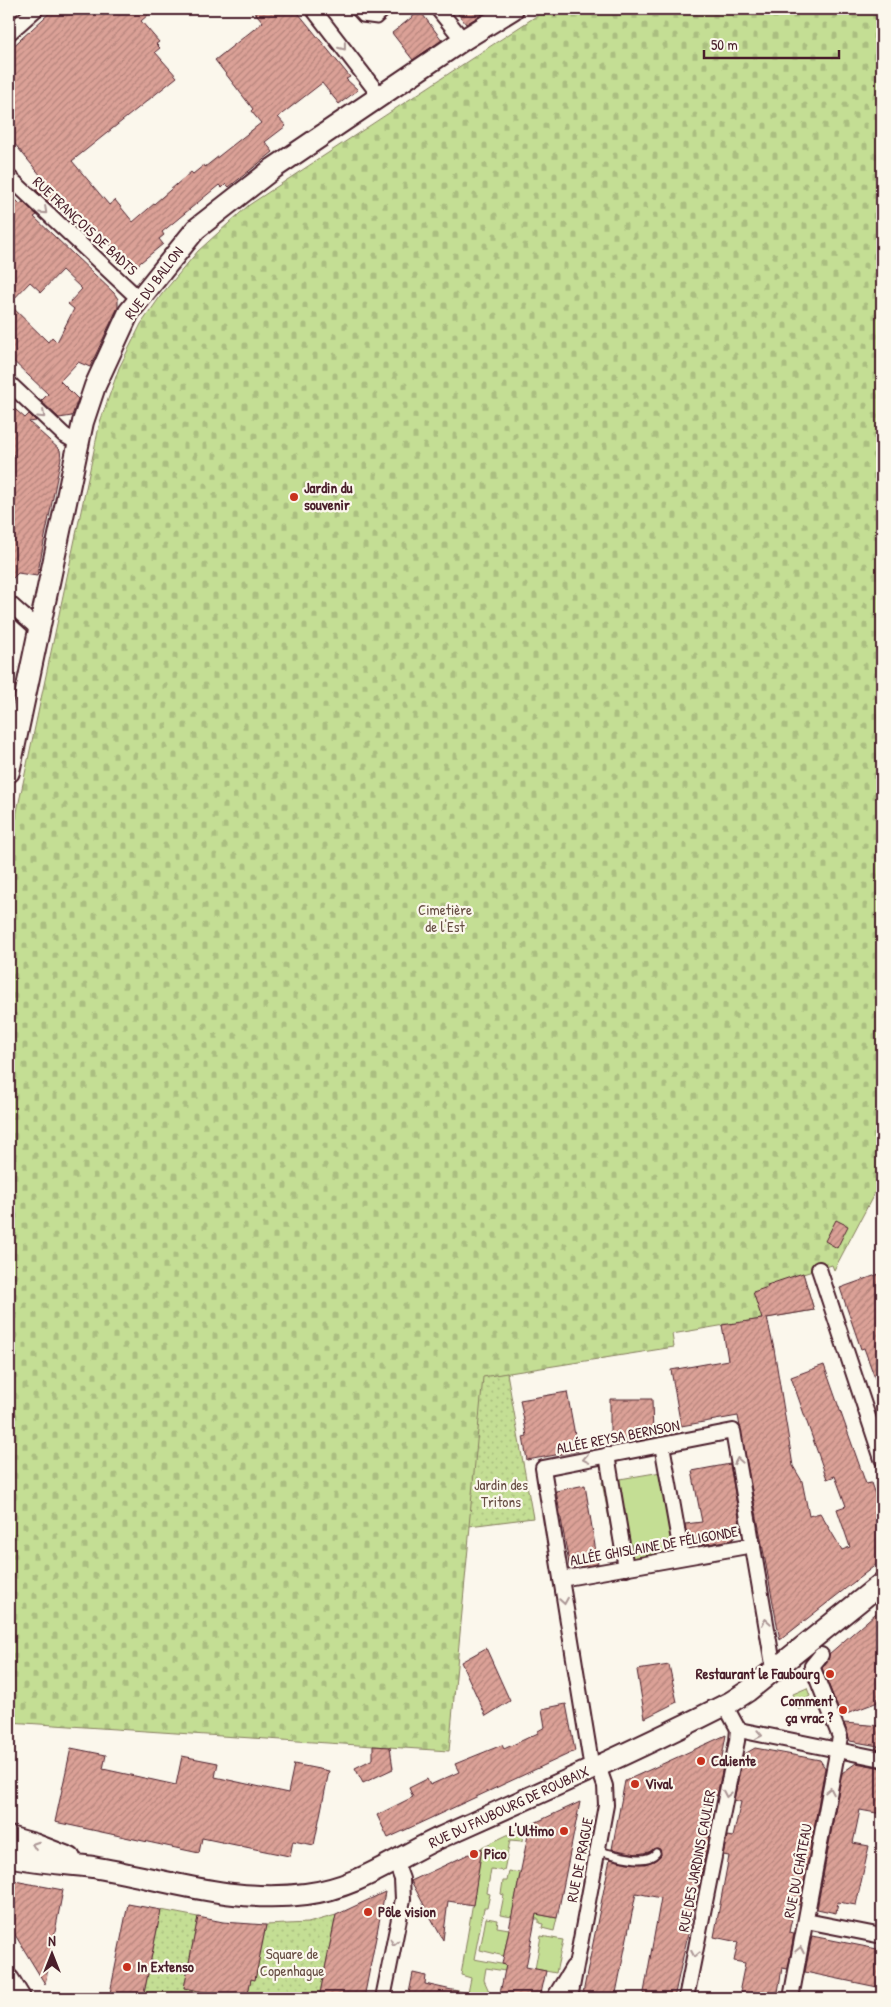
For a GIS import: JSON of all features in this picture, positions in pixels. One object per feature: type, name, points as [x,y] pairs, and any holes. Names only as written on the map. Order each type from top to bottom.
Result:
[{"type":"main road","name":"RUE DU BALLON","points":[[9,772],[78,443],[95,386],[123,323],[138,298],[196,229],[274,168],[463,40],[513,9]]},
{"type":"main road","name":"RUE DU FAUBOURG DE ROUBAIX","points":[[12,1858],[93,1867],[209,1892],[272,1897],[306,1895],[356,1882],[395,1860],[725,1705],[748,1691],[882,1583]]},
{"type":"main road","name":"RUE DU FAUBOURG DE ROUBAIX","points":[[9,1837],[34,1844],[93,1867]]},
{"type":"street","points":[[9,33],[36,9]]},
{"type":"street","points":[[313,9],[380,96]]},
{"type":"street","points":[[438,9],[463,40]]},
{"type":"street","name":"RUE FRANÇOIS DE BADTS","points":[[9,177],[138,298]]},
{"type":"street","points":[[9,383],[64,435],[78,443]]},
{"type":"street","points":[[9,603],[38,629]]},
{"type":"street","points":[[818,1269],[882,1459]]},
{"type":"street","name":"ALLÉE REYSA BERNSON","points":[[595,1767],[543,1468],[733,1431],[774,1670]]},
{"type":"street","points":[[662,1445],[682,1557]]},
{"type":"street","points":[[607,1456],[626,1568]]},
{"type":"street","name":"ALLÉE GHISLAINE DE FÉLIGONDE","points":[[561,1579],[753,1545]]},
{"type":"street","name":"RUE DU CHÂTEAU","points":[[791,1998],[840,1736],[812,1666],[821,1655]]},
{"type":"street","points":[[725,1705],[738,1729],[882,1759]]},
{"type":"street","name":"RUE DES JARDINS CAULIER","points":[[686,1998],[738,1729]]},
{"type":"street","name":"RUE DE PRAGUE","points":[[570,1998],[606,1805],[605,1786],[595,1767]]},
{"type":"street","points":[[383,1998],[403,1899],[402,1879],[395,1860]]},
{"type":"street","points":[[806,1921],[882,1936]]},
{"type":"street","name":"RUE DE PRAGUE","points":[[554,1998],[577,1960]]},
{"type":"lane","points":[[354,9],[362,18],[377,20],[389,9]]},
{"type":"lane","points":[[598,1851],[640,1860],[649,1859],[656,1853]]},
{"type":"green space","name":"Cimetière de l'Est","points":[[547,9],[882,9],[882,1179],[834,1270],[832,1265],[803,1274],[814,1310],[672,1334],[674,1347],[484,1377],[449,1751],[9,1722],[9,849],[100,422],[119,368],[141,324],[162,294],[198,251],[249,205]]},
{"type":"green space","name":"Jardin des Tritons","points":[[507,1373],[533,1518],[469,1526],[483,1377]]},
{"type":"green space","points":[[673,1470],[688,1554],[618,1566],[602,1482]]},
{"type":"green space","points":[[807,1688],[810,1696],[807,1698],[810,1705],[799,1710],[793,1694]]},
{"type":"green space","points":[[524,1827],[522,1841],[510,1840],[504,1871],[491,1869],[487,1893],[490,1894],[487,1908],[484,1908],[474,1959],[506,1965],[505,1971],[486,1968],[484,1980],[491,1996],[499,1998],[451,1998],[453,1990],[468,1993],[471,1978],[461,1975],[482,1847]]},
{"type":"green space","points":[[509,1871],[520,1873],[512,1917],[500,1915],[504,1895],[501,1894],[503,1881],[507,1881]]},
{"type":"green space","name":"Square de Copenhague","points":[[161,1910],[198,1917],[184,1988],[234,1998],[143,1998]]},
{"type":"green space","points":[[536,1914],[557,1918],[554,1931],[542,1928],[543,1924],[539,1923],[539,1919],[535,1919]]},
{"type":"green space","name":"Square de Copenhague","points":[[336,1915],[319,1998],[247,1998],[251,1979],[255,1979],[266,1925],[308,1923]]},
{"type":"green space","points":[[486,1918],[498,1920],[497,1927],[509,1929],[504,1956],[480,1950]]},
{"type":"green space","points":[[541,1936],[563,1940],[556,1973],[535,1969]]},
{"type":"building","points":[[54,9],[155,9],[141,21],[159,42],[156,44],[160,48],[155,52],[177,77],[72,161],[109,205],[115,200],[133,222],[191,172],[193,174],[204,165],[205,167],[261,123],[251,111],[253,109],[215,60],[263,22],[252,9],[295,9],[350,77],[346,79],[358,90],[339,104],[322,83],[278,117],[286,126],[265,142],[273,152],[229,187],[226,184],[222,188],[219,185],[162,232],[164,235],[159,239],[163,244],[136,266],[128,266],[100,232],[92,232],[57,198],[50,204],[36,190],[46,182],[9,137],[9,50]]},
{"type":"building","points":[[454,9],[491,9],[466,24]]},
{"type":"building","points":[[420,11],[442,40],[413,60],[392,33]]},
{"type":"building","points":[[9,193],[20,204],[23,202],[37,215],[34,217],[118,299],[118,307],[90,367],[78,362],[60,381],[78,399],[72,416],[59,418],[41,401],[48,394],[9,357]],"holes":[[[62,270],[82,289],[68,304],[74,309],[57,342],[52,337],[48,342],[9,304],[30,282],[41,292]]]},
{"type":"building","points":[[9,404],[25,418],[29,414],[36,421],[29,422],[60,450],[61,458],[37,576],[18,573],[9,582],[9,461],[14,455],[9,450]]},
{"type":"building","points":[[836,1220],[848,1226],[837,1248],[825,1241]]},
{"type":"building","points":[[803,1273],[814,1310],[767,1318],[774,1349],[793,1466],[802,1481],[809,1516],[820,1513],[842,1550],[850,1547],[837,1509],[846,1506],[835,1476],[827,1479],[791,1377],[824,1365],[866,1484],[871,1483],[882,1515],[882,1560],[780,1640],[738,1416],[681,1426],[671,1370],[728,1360],[722,1325],[762,1319],[753,1292],[768,1287],[767,1285]]},
{"type":"building","points":[[882,1273],[882,1392],[880,1392],[864,1348],[861,1349],[840,1288]]},
{"type":"building","points":[[567,1392],[578,1451],[527,1460],[523,1437],[527,1436],[520,1400]]},
{"type":"building","points":[[610,1399],[652,1399],[653,1438],[635,1441],[610,1441]]},
{"type":"building","points":[[730,1464],[741,1530],[732,1540],[689,1547],[685,1524],[702,1522],[692,1471]]},
{"type":"building","points":[[585,1485],[598,1564],[570,1569],[556,1491]]},
{"type":"building","points":[[882,1608],[882,1697],[877,1699],[878,1702],[841,1716],[822,1668],[828,1660],[829,1654]]},
{"type":"building","points":[[486,1648],[510,1701],[486,1716],[461,1662]]},
{"type":"building","points":[[669,1665],[677,1702],[645,1718],[637,1670]]},
{"type":"building","points":[[566,1704],[575,1751],[388,1838],[377,1815],[413,1797],[409,1788],[427,1779],[430,1785],[459,1772],[455,1764],[502,1745],[504,1749],[538,1733],[538,1731],[545,1727],[542,1709]]},
{"type":"building","points":[[844,1723],[882,1726],[882,1750],[875,1749],[878,1746],[850,1741]]},
{"type":"building","points":[[726,1735],[720,1768],[723,1766],[717,1796],[707,1794],[700,1831],[710,1833],[674,1998],[643,1998],[661,1898],[636,1893],[615,1998],[582,1998],[610,1859],[645,1864],[654,1861],[661,1855],[660,1849],[656,1848],[649,1852],[637,1854],[612,1849],[625,1781]]},
{"type":"building","points":[[373,1746],[390,1747],[393,1769],[363,1783],[355,1768],[373,1759]]},
{"type":"building","points":[[71,1748],[106,1755],[103,1769],[176,1785],[182,1756],[218,1763],[215,1777],[288,1793],[294,1764],[329,1771],[314,1845],[293,1841],[289,1856],[202,1838],[199,1853],[55,1822]]},
{"type":"building","points":[[755,1748],[820,1760],[825,1768],[800,1905],[795,1904],[789,1932],[794,1933],[788,1969],[782,1968],[777,1998],[747,1998],[743,1996],[740,1988],[745,1963],[734,1961],[738,1942],[714,1937],[729,1856],[723,1855],[727,1836],[733,1837],[741,1802],[734,1800],[743,1755]]},
{"type":"building","points":[[856,1763],[882,1768],[882,1814],[860,1810],[853,1843],[869,1846],[856,1905],[838,1902],[836,1913],[817,1909],[842,1773]]},
{"type":"building","points":[[580,1802],[557,1918],[536,1914],[526,1967],[546,1971],[540,1998],[499,1998],[506,1965],[502,1964],[530,1825]]},
{"type":"building","points":[[482,1848],[473,1905],[448,1901],[443,1940],[411,1881]]},
{"type":"building","points":[[9,1880],[63,1890],[45,1984],[9,1925]]},
{"type":"building","points":[[385,1892],[364,1998],[319,1998],[336,1915]]},
{"type":"building","points":[[128,1904],[161,1910],[143,1998],[109,1998]]},
{"type":"building","points":[[198,1917],[223,1922],[266,1925],[255,1980],[251,1979],[247,1998],[234,1998],[184,1988]]},
{"type":"building","points":[[812,1936],[882,1950],[882,1988],[805,1972]]},
{"type":"building","points":[[413,1973],[426,1976],[425,1984],[461,1992],[460,1998],[408,1998]]},
{"type":"place","name":"Jardin du souvenir","points":[[294,497]]},
{"type":"place","name":"Restaurant le Faubourg","points":[[830,1674]]},
{"type":"place","name":"Comment ça vrac ?","points":[[843,1710]]},
{"type":"place","name":"Caliente","points":[[701,1761]]},
{"type":"place","name":"Vival","points":[[635,1784]]},
{"type":"place","name":"L'Ultimo","points":[[564,1831]]},
{"type":"place","name":"Pico","points":[[474,1854]]},
{"type":"place","name":"Pôle vision","points":[[368,1912]]},
{"type":"place","name":"In Extenso","points":[[127,1967]]}]
